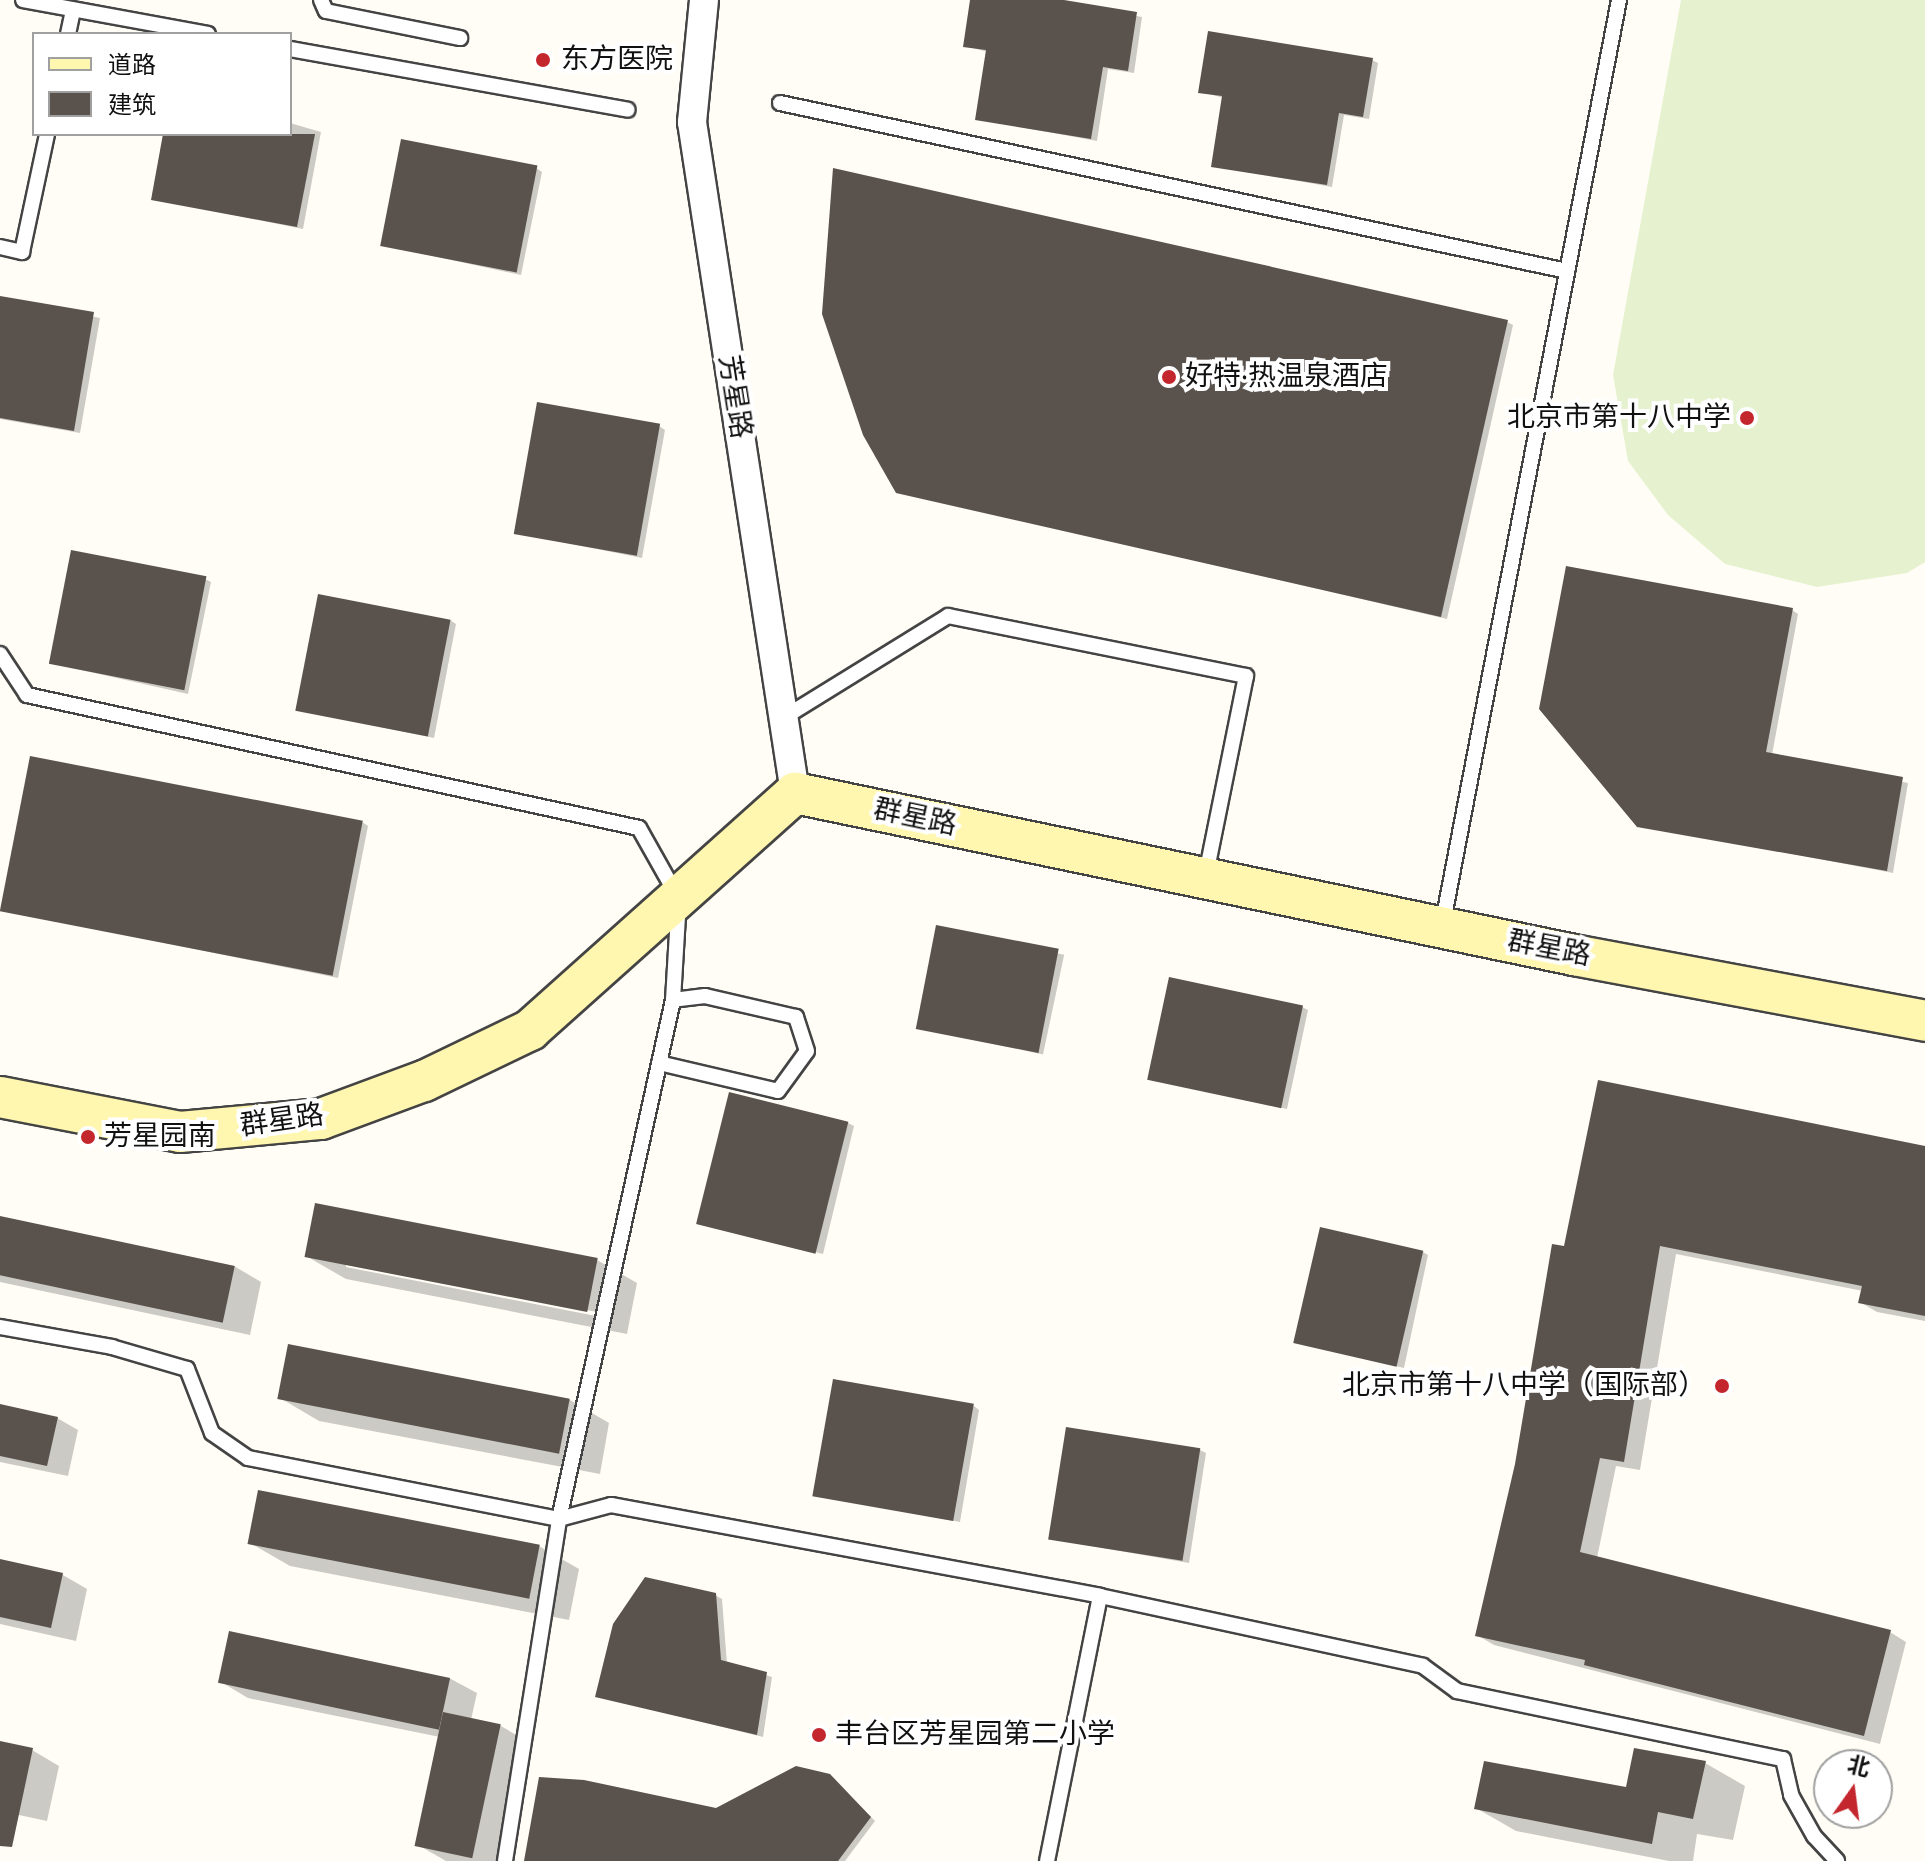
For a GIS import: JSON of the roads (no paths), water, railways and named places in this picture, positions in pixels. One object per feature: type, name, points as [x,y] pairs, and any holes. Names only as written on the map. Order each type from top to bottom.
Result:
[{"type":"street","name":"芳星路","points":[[704,0],[692,122],[795,793]]},
{"type":"street","name":"群星路","points":[[0,1097],[180,1132],[321,1119],[424,1081],[530,1030],[795,793],[1442,928],[1925,1021]]},
{"type":"lane","points":[[23,0],[197,32]]},
{"type":"lane","points":[[321,0],[326,11],[460,38]]},
{"type":"lane","points":[[1442,928],[1619,0]]},
{"type":"lane","points":[[68,32],[73,10]]},
{"type":"lane","points":[[292,49],[628,110]]},
{"type":"lane","points":[[780,103],[1567,271]]},
{"type":"lane","points":[[0,247],[22,252],[47,136]]},
{"type":"lane","points":[[783,718],[948,616],[1246,676],[1205,878]]},
{"type":"lane","points":[[0,654],[27,695],[639,828],[679,899],[673,1000],[559,1519],[505,1861]]},
{"type":"lane","points":[[659,1063],[778,1091],[807,1051],[796,1017],[705,996],[673,1000]]},
{"type":"lane","points":[[0,1327],[112,1347],[187,1369],[212,1433],[248,1458],[559,1519],[611,1505],[1100,1596],[1423,1666],[1457,1691],[1783,1759],[1791,1795],[1814,1836],[1837,1861]]},
{"type":"lane","points":[[1047,1861],[1100,1596]]},
{"type":"place","name":"东方医院","points":[[543,60]]},
{"type":"place","name":"好特·热温泉酒店","points":[[1169,377]]},
{"type":"place","name":"北京市第十八中学","points":[[1747,418]]},
{"type":"place","name":"芳星园南","points":[[88,1137]]},
{"type":"place","name":"北京市第十八中学（国际部）","points":[[1722,1386]]},
{"type":"place","name":"丰台区芳星园第二小学","points":[[819,1735]]}]
